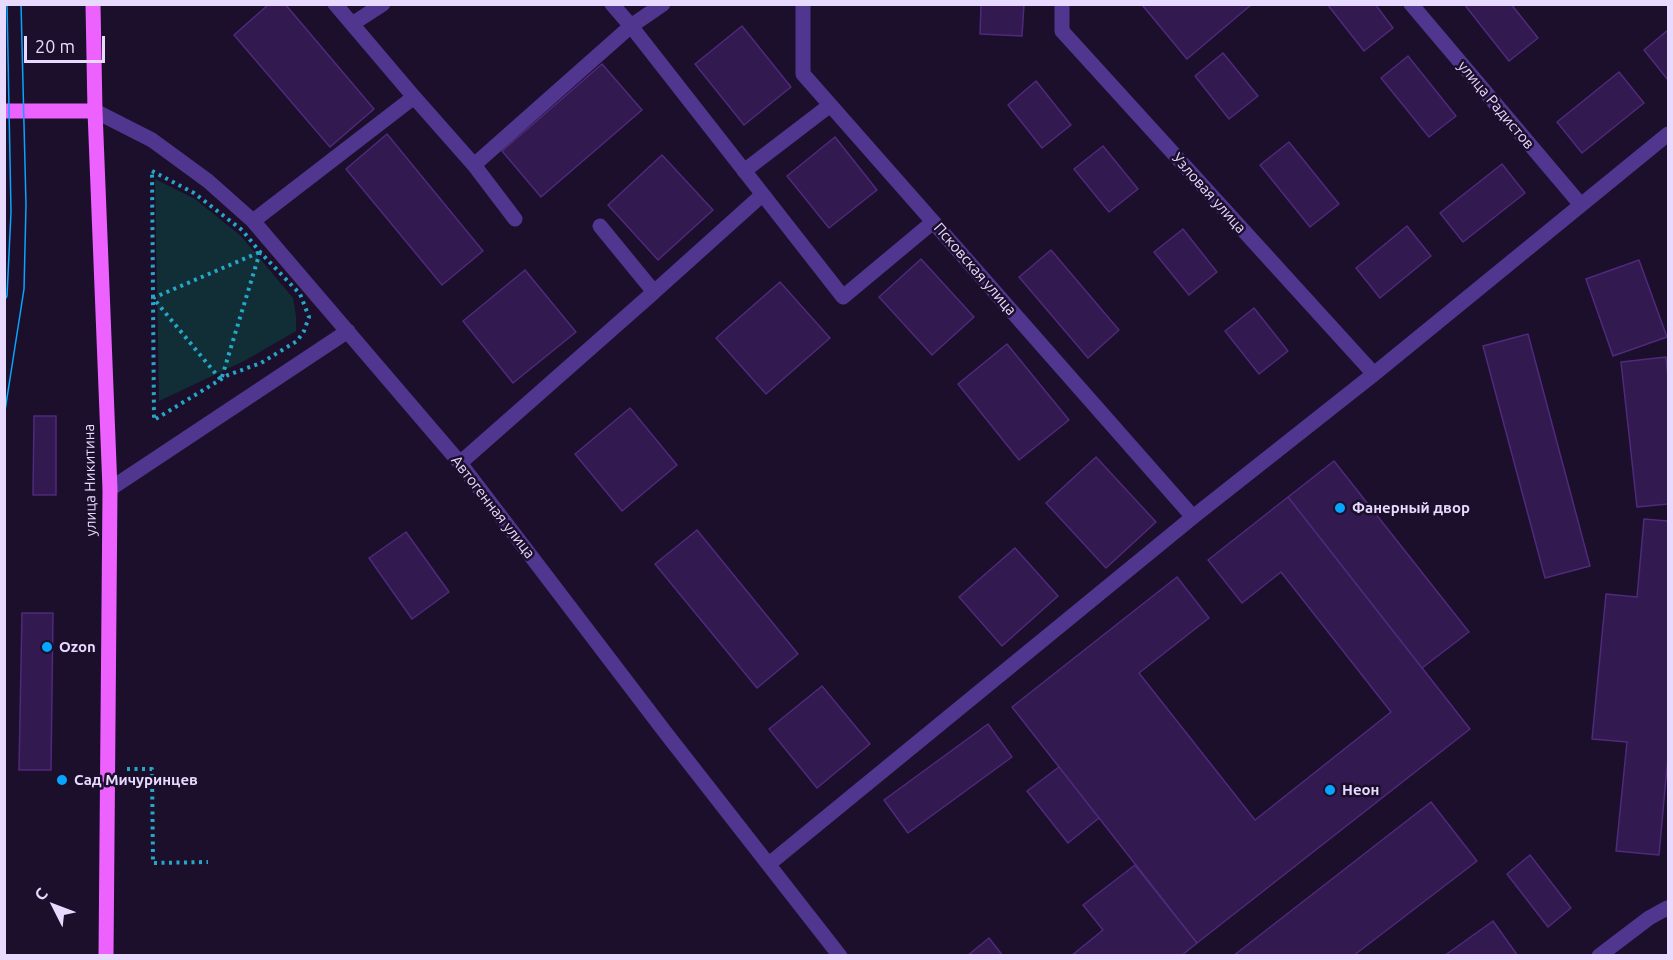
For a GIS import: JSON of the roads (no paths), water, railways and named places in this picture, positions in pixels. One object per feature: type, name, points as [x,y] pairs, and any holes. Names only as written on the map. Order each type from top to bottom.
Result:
[{"type":"main road","name":"улица Никитина","points":[[93,4],[94,111],[110,489],[106,956]]},
{"type":"main road","points":[[4,111],[94,111]]},
{"type":"street","points":[[335,4],[474,165],[515,219]]},
{"type":"street","points":[[352,24],[383,4]]},
{"type":"street","points":[[612,4],[843,297],[933,222]]},
{"type":"street","points":[[474,165],[631,26],[663,4]]},
{"type":"street","name":"Псковская улица","points":[[803,4],[803,74],[1193,517]]},
{"type":"street","name":"Узловая улица","points":[[1062,4],[1062,31],[1374,374]]},
{"type":"street","name":"улица Радистов","points":[[1411,4],[1581,205]]},
{"type":"street","points":[[254,221],[414,97]]},
{"type":"street","points":[[744,171],[829,106]]},
{"type":"street","name":"Автогенная улица","points":[[94,111],[152,140],[208,181],[254,221],[460,463],[658,723],[840,956]]},
{"type":"street","points":[[769,864],[1193,517],[1374,374],[1668,134]]},
{"type":"street","points":[[460,463],[762,195]]},
{"type":"street","points":[[600,226],[654,292]]},
{"type":"street","points":[[110,489],[348,331]]},
{"type":"street","points":[[1599,956],[1649,918],[1668,908]]},
{"type":"tram line","points":[[4,301],[7,296],[11,212],[7,4]]},
{"type":"tram line","points":[[4,417],[24,289],[26,205],[21,4]]},
{"type":"place","name":"Фанерный двор","points":[[1340,508]]},
{"type":"place","name":"Ozon","points":[[47,647]]},
{"type":"place","name":"Сад Мичуринцев","points":[[62,780]]},
{"type":"place","name":"Неон","points":[[1330,790]]}]
